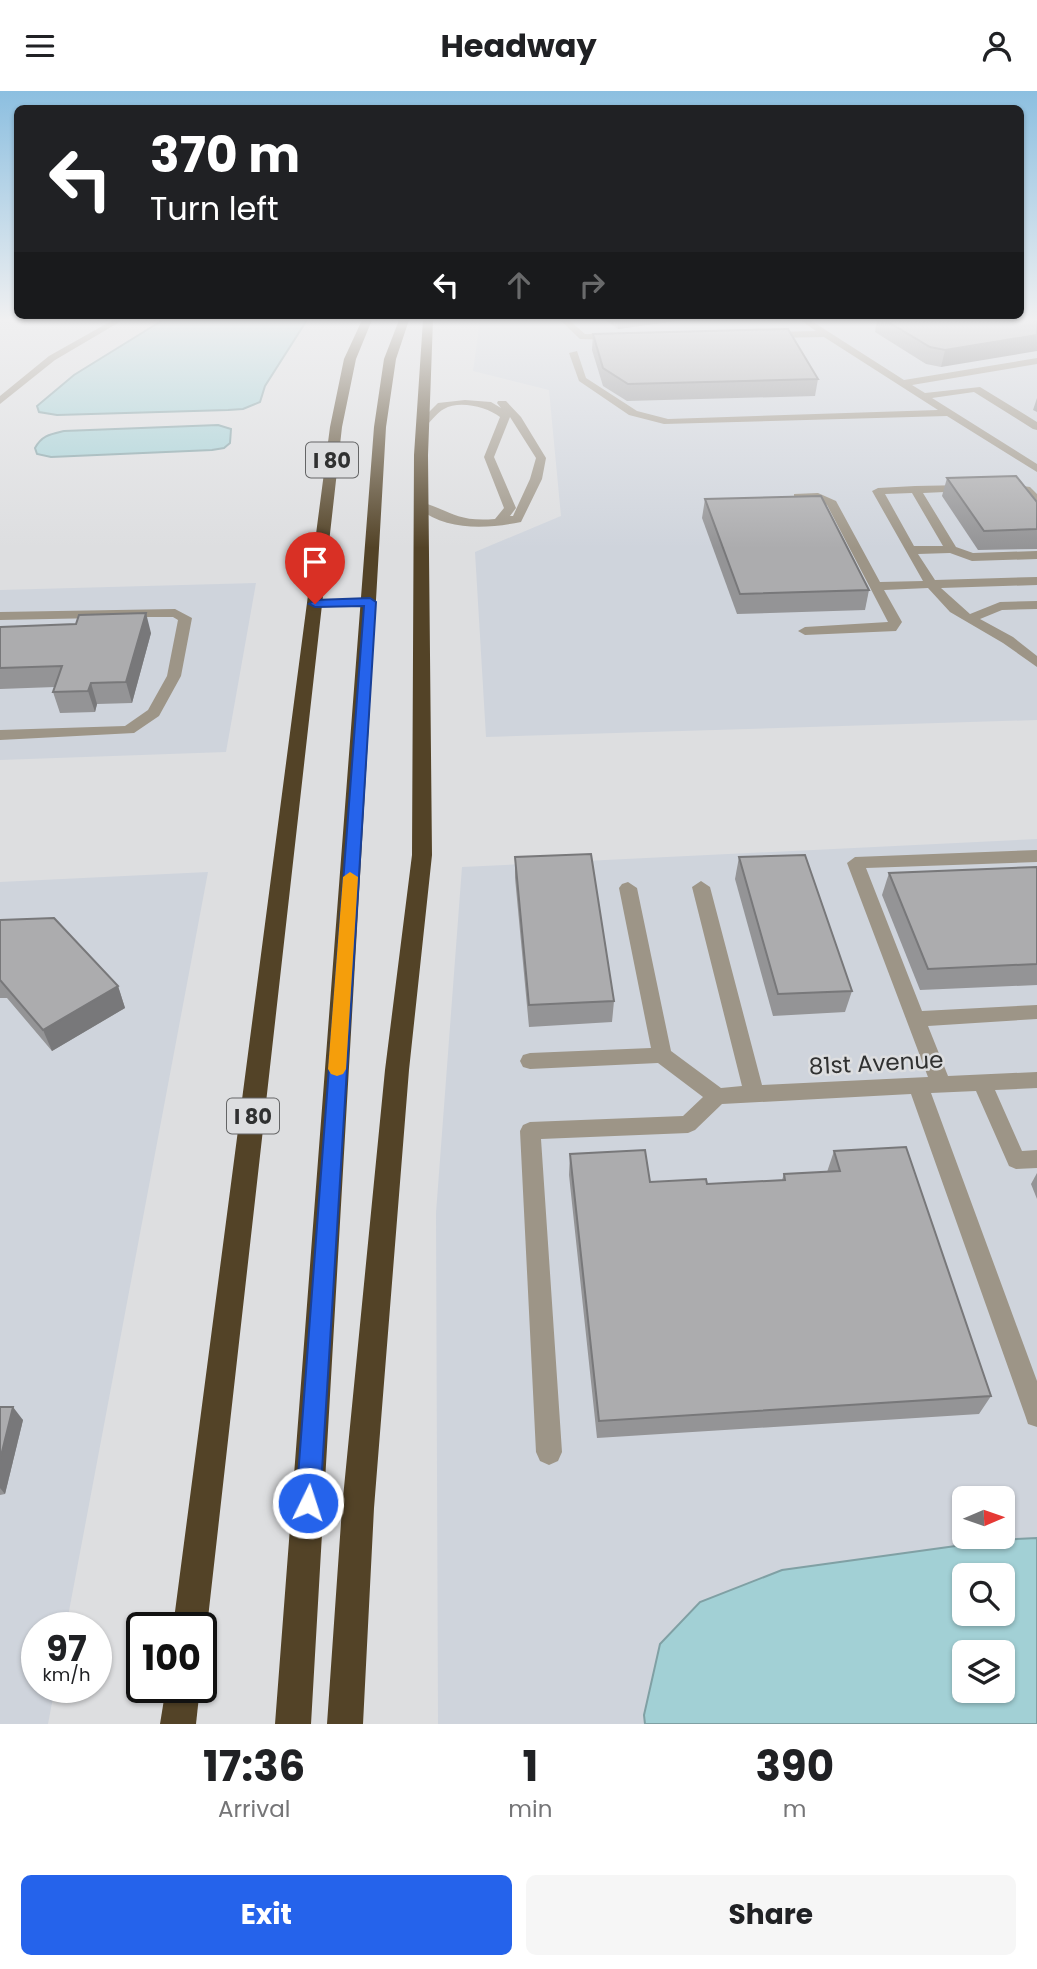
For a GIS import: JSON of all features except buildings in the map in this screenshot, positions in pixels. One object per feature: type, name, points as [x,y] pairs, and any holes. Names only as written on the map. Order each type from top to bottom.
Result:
[{"type":"highway","name":"I 80","points":[[192,1612],[336,427],[342,396]]},
{"type":"highway","name":"I 80","points":[[293,1724],[380,427],[385,396]]},
{"type":"highway","points":[[345,1724],[358,1508],[396,1084],[422,855],[421,505],[424,396]]},
{"type":"highway","points":[[178,1724],[181,1703]]},
{"type":"street","points":[[608,396],[633,413],[668,422],[950,413]]},
{"type":"street","points":[[923,396],[1037,469]]},
{"type":"street","points":[[988,396],[1037,426]]},
{"type":"street","points":[[421,505],[448,521],[469,526],[517,519],[536,479],[541,458],[517,419],[498,400],[461,398],[442,405],[422,423]]},
{"type":"street","points":[[442,405],[491,405],[505,417],[489,457],[510,508],[499,522]]},
{"type":"street","points":[[984,487],[878,491],[932,585],[952,610],[1008,640],[1037,663]]},
{"type":"street","points":[[998,487],[1026,489],[1037,501]]},
{"type":"street","points":[[915,489],[951,549]]},
{"type":"street","points":[[790,497],[818,496],[832,503],[895,621],[891,628],[805,631]]},
{"type":"street","points":[[912,550],[951,549],[972,557],[1037,555]]},
{"type":"street","points":[[876,586],[1037,581]]},
{"type":"street","points":[[315,604],[370,602]]},
{"type":"street","points":[[969,619],[1000,606],[1037,605]]},
{"type":"street","points":[[0,616],[175,613],[185,618],[174,675],[154,713],[129,730],[0,735]]},
{"type":"street","points":[[1037,856],[855,863],[915,1019],[929,1085],[1037,1415]]},
{"type":"street","points":[[701,887],[754,1094]]},
{"type":"street","points":[[628,888],[662,1055]]},
{"type":"street","points":[[915,1019],[1037,1012]]},
{"type":"street","points":[[530,1061],[662,1055],[717,1095],[688,1124],[530,1131],[549,1452]]},
{"type":"street","name":"81st Avenue","points":[[717,1095],[1037,1080]]},
{"type":"street","points":[[982,1083],[1016,1160],[1037,1160]]},
{"type":"shaded area","points":[[550,396],[1037,396],[1037,720],[486,737],[475,552],[561,516]]},
{"type":"shaded area","points":[[256,583],[226,752],[0,760],[0,590]]},
{"type":"shaded area","points":[[1037,839],[1037,1724],[438,1724],[436,1213],[462,867]]},
{"type":"shaded area","points":[[208,872],[69,1612],[21,1612],[21,1703],[52,1703],[48,1724],[0,1724],[0,882]]},
{"type":"water","points":[[49,396],[262,396],[260,402],[243,409],[57,415],[39,412],[37,406]]},
{"type":"water","points":[[218,425],[231,429],[230,443],[224,448],[212,450],[51,457],[37,454],[35,448],[44,438],[64,431]]},
{"type":"water","points":[[1037,1538],[1037,1724],[645,1724],[644,1715],[660,1644],[700,1602],[782,1570],[952,1546],[952,1549],[1015,1549],[1015,1539]]},
{"type":"slow traffic","points":[[337,1069],[350,877]]},
{"type":"route","points":[[308,1503],[370,602],[315,604]]}]
